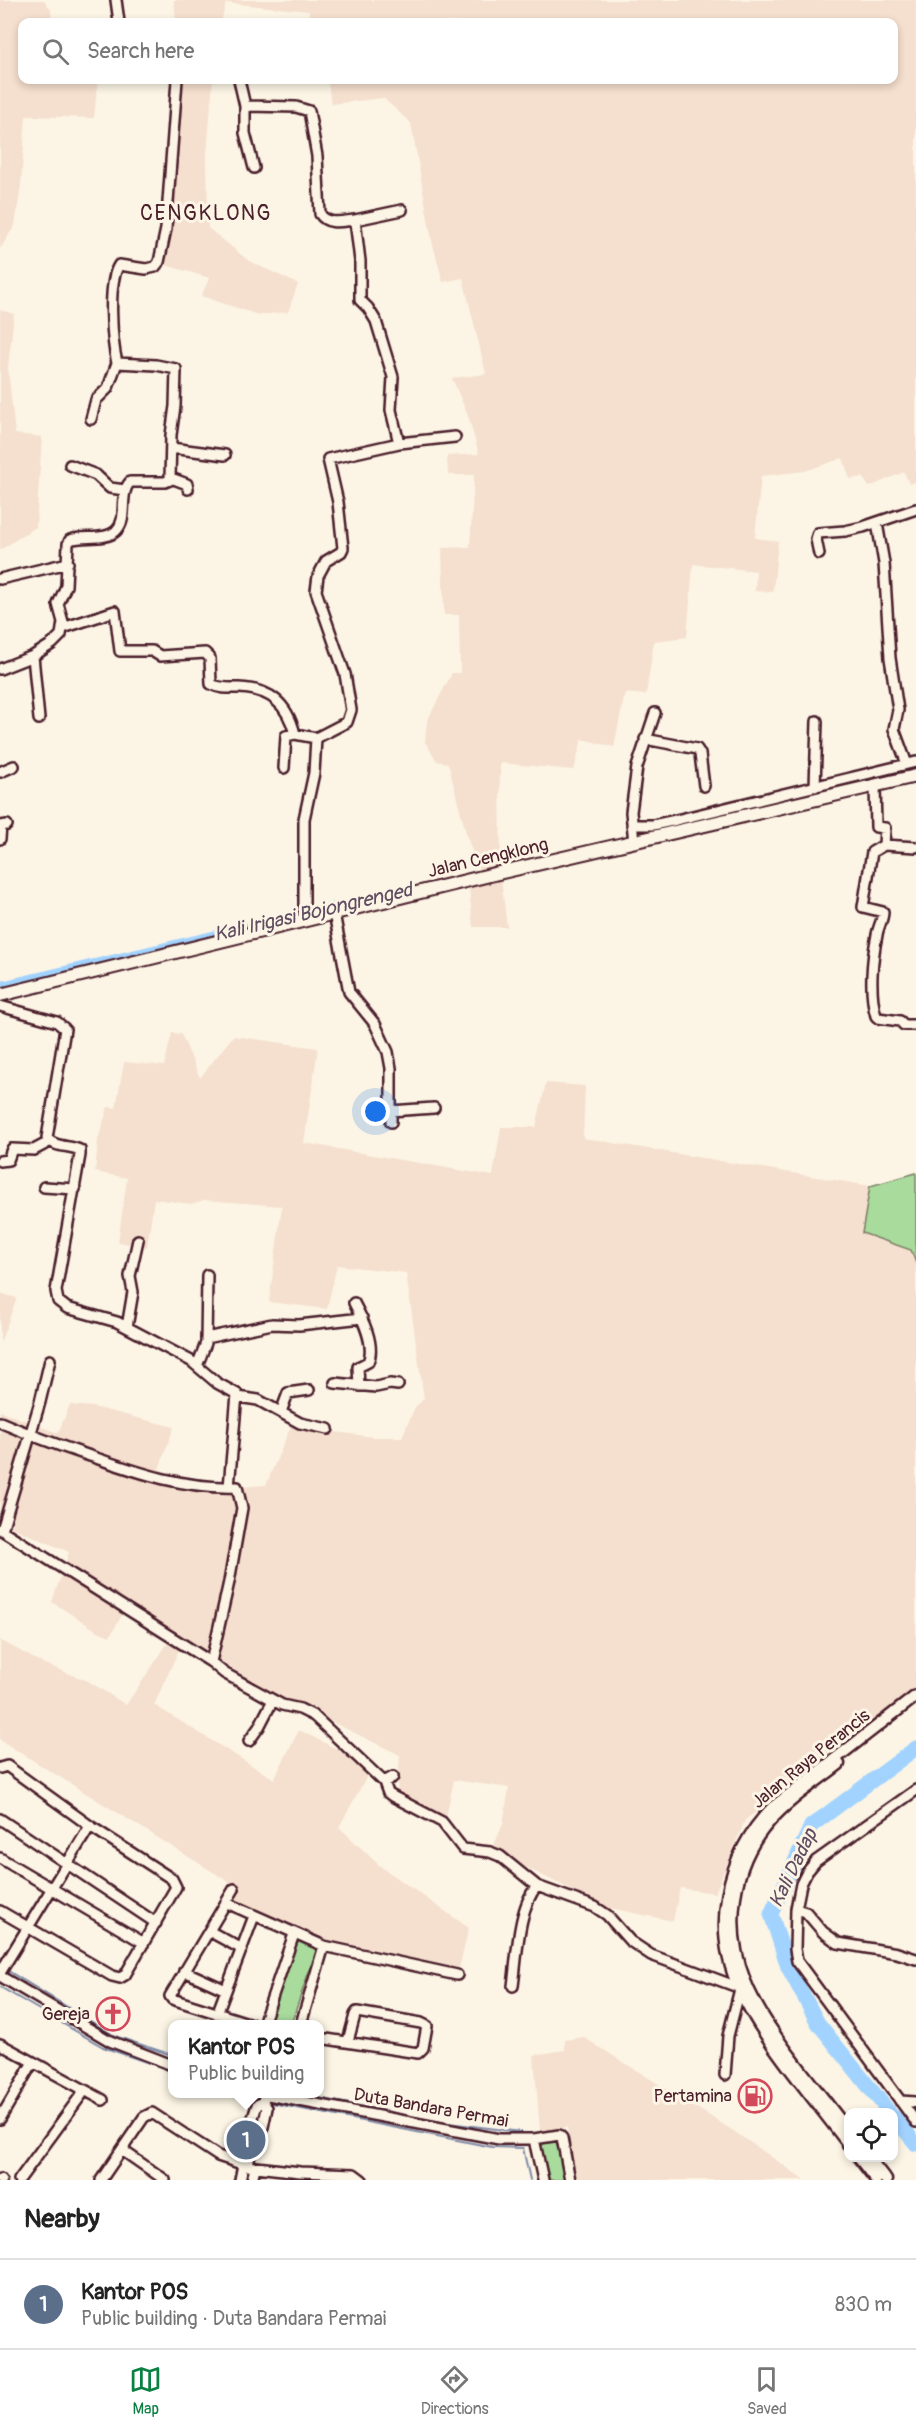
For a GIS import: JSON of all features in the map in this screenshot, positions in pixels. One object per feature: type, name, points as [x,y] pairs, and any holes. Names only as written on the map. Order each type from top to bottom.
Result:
[{"type":"main road","name":"Jalan Cengklong","points":[[0,995],[304,914],[334,913],[633,833],[775,802],[875,786],[916,776]]},
{"type":"street","points":[[116,0],[118,18]]},
{"type":"street","points":[[91,419],[96,400],[108,388],[117,363],[113,336],[114,276],[119,265],[152,269],[159,262],[166,229],[177,84]]},
{"type":"street","points":[[240,84],[244,106],[245,133],[254,168]]},
{"type":"street","points":[[244,106],[296,107],[309,111],[317,156],[320,214],[323,219],[329,222],[355,220],[402,210]]},
{"type":"street","points":[[355,220],[360,261],[360,300],[376,321],[393,377],[391,410],[399,443]]},
{"type":"street","points":[[117,363],[156,365],[176,369],[171,478]]},
{"type":"street","points":[[284,768],[285,738],[288,734],[316,738],[347,722],[351,710],[345,674],[316,591],[318,576],[326,561],[341,552],[343,548],[338,502],[328,461],[330,457],[399,443],[455,437]]},
{"type":"street","points":[[171,448],[225,455]]},
{"type":"street","points":[[70,465],[96,475],[106,487],[125,490]]},
{"type":"street","points":[[171,478],[188,484],[188,489]]},
{"type":"street","points":[[0,669],[33,656],[57,640],[63,628],[58,604],[66,586],[70,540],[108,536],[119,529],[125,490],[130,482],[165,482],[171,478]]},
{"type":"street","points":[[819,554],[816,539],[818,533],[845,531],[877,523],[916,509]]},
{"type":"street","points":[[775,802],[815,786],[912,763],[894,729],[898,710],[890,658],[883,555],[877,523]]},
{"type":"street","points":[[0,579],[68,564]]},
{"type":"street","points":[[63,628],[115,611],[120,651],[152,651],[160,656],[205,653],[210,658],[212,684],[220,687],[256,688],[265,692],[283,707],[295,734]]},
{"type":"street","points":[[33,656],[39,719]]},
{"type":"street","points":[[633,833],[632,801],[637,767],[655,713]]},
{"type":"street","points":[[815,786],[817,722]]},
{"type":"street","points":[[304,914],[304,819],[314,773],[316,738]]},
{"type":"street","points":[[645,739],[697,749],[700,753],[704,786]]},
{"type":"street","points":[[0,772],[14,766]]},
{"type":"street","points":[[875,786],[876,827],[885,828],[884,845]]},
{"type":"street","points":[[0,839],[1,826],[7,825]]},
{"type":"street","points":[[916,847],[884,845],[872,852],[863,904],[864,908],[884,912],[879,925],[874,956],[876,1016],[900,1021],[904,1025],[916,1025]]},
{"type":"street","points":[[334,913],[349,992],[375,1024],[388,1052],[391,1068],[391,1122]]},
{"type":"street","points":[[0,1006],[57,1022],[65,1029],[47,1134],[49,1142]]},
{"type":"street","points":[[390,1111],[434,1108]]},
{"type":"street","points":[[0,1161],[8,1160],[12,1149],[34,1150],[49,1142],[80,1150],[56,1296],[58,1301],[67,1308],[117,1322],[197,1366],[217,1383],[236,1393],[238,1398],[229,1487]]},
{"type":"street","points":[[44,1187],[75,1189]]},
{"type":"street","points":[[127,1328],[133,1299],[130,1276],[138,1240]]},
{"type":"street","points":[[197,1366],[205,1350],[207,1275]]},
{"type":"street","points":[[354,1303],[362,1318],[370,1358],[366,1364],[358,1367],[359,1386]]},
{"type":"street","points":[[206,1338],[270,1324],[299,1325],[362,1318]]},
{"type":"street","points":[[50,1360],[40,1402],[1,1529],[211,1662],[224,1673],[273,1700],[314,1716],[384,1782],[388,1793],[442,1822],[463,1849],[490,1852],[500,1856],[537,1886],[595,1907],[607,1915],[630,1941],[651,1955],[744,1988],[728,2037],[725,2075]]},
{"type":"street","points":[[335,1383],[376,1387],[398,1385]]},
{"type":"street","points":[[281,1412],[288,1393],[309,1390]]},
{"type":"street","points":[[238,1398],[258,1400],[304,1424],[328,1429]]},
{"type":"street","points":[[0,1422],[29,1435],[145,1476],[174,1483],[237,1487],[242,1508],[229,1582],[211,1662]]},
{"type":"street","name":"Jalan Raya Perancis","points":[[844,2137],[759,2023],[728,1944],[726,1905],[730,1877],[747,1840],[765,1815],[784,1797],[916,1696]]},
{"type":"street","points":[[249,1741],[260,1727],[273,1700]]},
{"type":"street","name":"Jalan Raya Perancis","points":[[844,2124],[744,1988],[735,1943],[734,1905],[737,1880],[754,1843],[769,1821],[916,1705]]},
{"type":"street","points":[[0,1768],[7,1766],[90,1826],[176,1883],[176,1889],[156,1923],[120,1978],[0,1911]]},
{"type":"street","points":[[384,1782],[393,1777]]},
{"type":"street","points":[[916,1790],[816,1861],[807,1872],[801,1884],[796,1909],[795,1949],[797,1961],[916,2122]]},
{"type":"street","points":[[0,1819],[156,1923]]},
{"type":"street","points":[[90,1826],[2,1971],[110,2041],[168,2063]]},
{"type":"street","points":[[0,1858],[144,1943]]},
{"type":"street","points":[[513,1986],[523,1917],[530,1893],[537,1886]]},
{"type":"street","points":[[234,1888],[170,1993],[170,1998],[236,2020]]},
{"type":"street","points":[[226,1903],[324,1946],[457,1975]]},
{"type":"street","points":[[796,1909],[806,1912],[823,1932],[838,1942],[897,1953],[916,1959]]},
{"type":"street","points":[[218,2014],[255,1916]]},
{"type":"street","points":[[209,1931],[242,1949]]},
{"type":"street","points":[[265,2020],[294,1934]]},
{"type":"street","points":[[302,2020],[324,1946]]},
{"type":"street","points":[[184,1971],[226,1990]]},
{"type":"street","points":[[324,2038],[418,2053],[421,2052],[427,2026],[357,2012],[348,2041]]},
{"type":"street","points":[[0,2044],[103,2100]]},
{"type":"street","points":[[0,2119],[33,2062]]},
{"type":"street","points":[[19,2180],[82,2094],[82,2090]]},
{"type":"street","points":[[252,2180],[249,2166],[255,2132],[251,2124],[256,2105],[262,2098]]},
{"type":"street","name":"Duta Bandara Permai","points":[[269,2098],[500,2139],[534,2139],[559,2135],[562,2138],[570,2180]]},
{"type":"street","points":[[900,2101],[916,2102]]},
{"type":"street","points":[[101,2180],[144,2117],[152,2113],[218,2156],[249,2166],[354,2174],[362,2180]]},
{"type":"street","points":[[534,2139],[543,2180]]},
{"type":"street","points":[[122,2150],[165,2180]]},
{"type":"street","points":[[863,2162],[876,2180]]},
{"type":"street","points":[[873,2162],[886,2180]]},
{"type":"street","points":[[240,2180],[249,2166]]},
{"type":"shaded area","points":[[0,0],[44,0],[51,10],[52,18],[18,18],[18,84],[98,84],[94,118],[26,116],[21,185],[15,225],[0,249]]},
{"type":"shaded area","points":[[174,0],[916,0],[916,481],[909,484],[904,472],[869,487],[863,477],[850,479],[843,458],[805,471],[761,476],[755,538],[778,541],[773,592],[755,591],[756,571],[693,564],[687,637],[654,641],[646,695],[625,693],[614,747],[582,739],[574,770],[500,763],[501,878],[507,927],[473,927],[469,888],[483,881],[467,837],[448,763],[437,761],[425,742],[427,721],[452,673],[460,673],[459,615],[444,615],[442,548],[470,547],[474,475],[448,475],[447,456],[479,454],[468,416],[452,378],[486,374],[463,278],[443,282],[432,241],[411,123],[383,98],[331,104],[328,84],[898,84],[898,18],[309,18],[309,11],[226,3],[222,18],[176,18]]},
{"type":"shaded area","points":[[177,84],[213,84],[207,154],[208,228],[249,261],[298,284],[288,312],[258,315],[201,296],[210,278],[155,262],[166,204]]},
{"type":"shaded area","points":[[0,310],[14,314],[8,368],[15,434],[42,437],[36,527],[0,550]]},
{"type":"shaded area","points":[[172,1033],[181,1034],[200,1078],[233,1036],[318,1048],[304,1143],[493,1176],[501,1127],[536,1127],[546,1083],[585,1086],[583,1138],[870,1186],[862,1233],[911,1250],[916,1263],[916,1693],[745,1820],[715,1893],[680,1888],[673,1921],[605,1907],[492,1850],[503,1824],[509,1788],[454,1780],[446,1817],[397,1794],[400,1755],[262,1688],[127,1601],[125,1610],[110,1636],[96,1630],[52,1602],[69,1552],[0,1522],[0,1411],[58,1433],[70,1405],[93,1407],[174,1427],[159,1469],[180,1480],[229,1488],[266,1485],[291,1426],[373,1437],[402,1437],[415,1407],[424,1399],[406,1273],[337,1265],[327,1309],[269,1302],[282,1206],[204,1200],[191,1204],[154,1199],[147,1247],[118,1242],[127,1178],[95,1172],[98,1140],[108,1107],[116,1108],[124,1062],[164,1066]]},
{"type":"shaded area","points":[[0,1293],[17,1298],[0,1343]]},
{"type":"shaded area","points":[[172,1637],[182,1643],[154,1705],[274,1779],[299,1730],[372,1767],[339,1827],[380,1866],[469,1928],[459,1968],[325,1939],[235,1899],[239,1888],[0,1740],[0,1640],[42,1663],[88,1681],[126,1705]]},
{"type":"shaded area","points":[[583,2037],[732,2130],[805,2180],[576,2180],[567,2127],[540,2132],[534,2055],[565,2050],[565,2040]]},
{"type":"green space","points":[[916,1173],[916,1263],[911,1250],[862,1233],[870,1186]]},
{"type":"green space","points":[[296,1939],[317,1948],[292,2020],[269,2020]]},
{"type":"green space","points":[[552,2139],[558,2143],[566,2180],[549,2180],[541,2147],[545,2141]]},
{"type":"waterway","name":"Kali Irigasi Bojongrenged","points":[[695,821],[770,804]]},
{"type":"waterway","name":"Kali Irigasi Bojongrenged","points":[[0,986],[333,907]]},
{"type":"waterway","name":"Kali Dadap","points":[[886,2108],[818,2023],[788,1967],[771,1914],[811,1826],[916,1748]]},
{"type":"waterway","points":[[5,1969],[115,2036],[168,2054]]},
{"type":"waterway","points":[[0,1987],[103,2047],[168,2070]]},
{"type":"waterway","points":[[251,2098],[258,2100]]},
{"type":"waterway","points":[[319,2098],[440,2122],[521,2132],[521,2136]]},
{"type":"waterway","points":[[267,2102],[492,2147],[523,2148],[530,2180]]},
{"type":"waterway","name":"Kali Dadap","points":[[898,2122],[916,2144]]},
{"type":"place","name":"Gereja","points":[[113,2014]]},
{"type":"place","name":"Pertamina","points":[[755,2096]]},
{"type":"place","name":"Kantor POS","points":[[246,2140]]},
{"type":"district","name":"CENGKLONG","points":[[206,213]]}]
